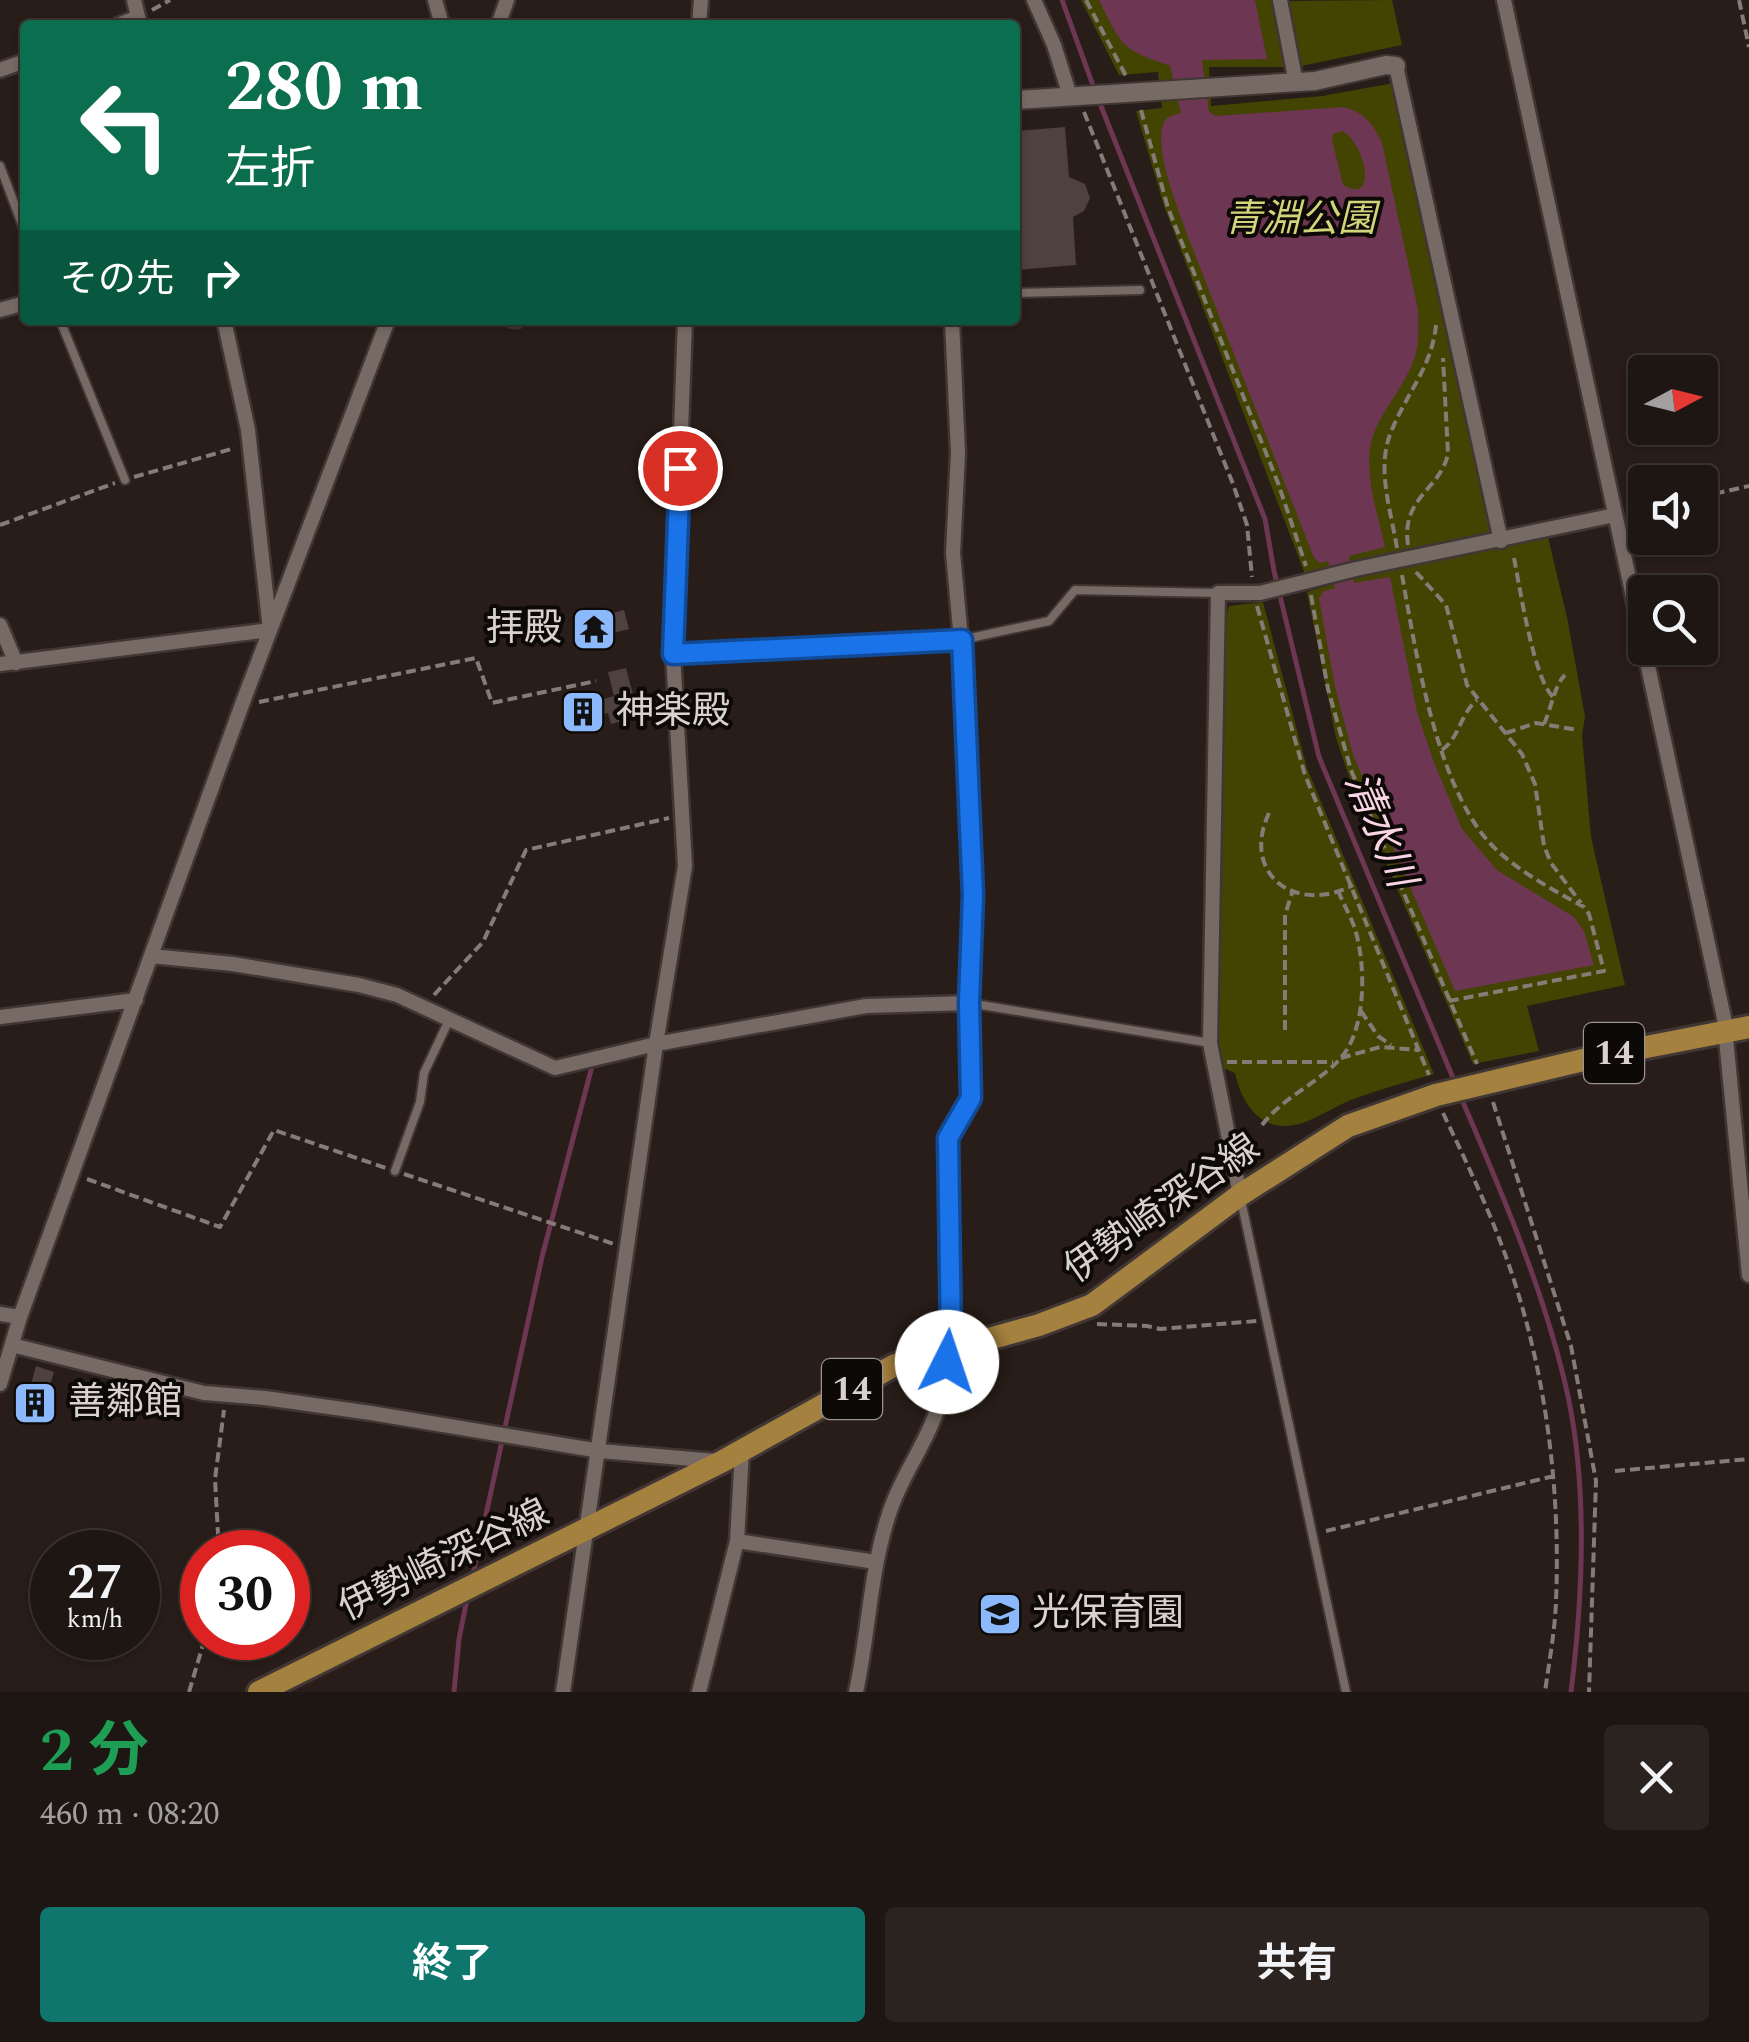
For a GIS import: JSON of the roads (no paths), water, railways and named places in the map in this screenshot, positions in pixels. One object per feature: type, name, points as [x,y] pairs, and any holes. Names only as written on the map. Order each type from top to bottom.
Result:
[{"type":"main road","name":"伊勢崎深谷線","points":[[259,1692],[733,1456],[895,1365],[1070,1316],[1112,1292],[1240,1195],[1348,1126],[1436,1090],[1749,1027]]},
{"type":"street","points":[[1034,0],[1078,100]]},
{"type":"street","points":[[1280,0],[1296,83]]},
{"type":"street","points":[[1504,0],[1725,1032],[1749,1275]]},
{"type":"street","points":[[1020,100],[1078,100],[1136,91],[1296,83],[1386,64],[1396,66],[1501,541]]},
{"type":"street","points":[[225,325],[248,430],[270,630]]},
{"type":"street","points":[[0,1384],[20,1317],[244,699],[386,325]]},
{"type":"street","points":[[563,1692],[685,866],[673,654],[684,325]]},
{"type":"street","points":[[856,1692],[876,1562],[890,1508],[936,1414],[950,1349],[948,1138],[971,1098],[973,895],[962,640],[953,553],[958,452],[952,325]]},
{"type":"street","points":[[1240,1195],[1210,1042],[1218,592],[1257,594],[1310,579],[1614,515]]},
{"type":"street","points":[[0,626],[8,663],[270,630]]},
{"type":"street","points":[[151,956],[233,964],[397,995],[555,1068],[656,1044],[866,1006],[969,1002]]},
{"type":"street","points":[[0,1017],[136,1000]]},
{"type":"street","points":[[0,1314],[20,1317]]},
{"type":"street","points":[[12,1345],[204,1394],[370,1412],[600,1451],[733,1456],[738,1541],[700,1692]]},
{"type":"street","points":[[738,1541],[876,1562]]},
{"type":"lane","points":[[0,166],[20,219]]},
{"type":"lane","points":[[1020,293],[1140,290]]},
{"type":"lane","points":[[62,325],[126,480]]},
{"type":"lane","points":[[673,654],[962,640],[1049,621],[1075,590],[1218,592]]},
{"type":"lane","points":[[969,1002],[1210,1042]]},
{"type":"lane","points":[[395,1171],[420,1102],[424,1072],[449,1020]]},
{"type":"lane","points":[[1240,1195],[1346,1692]]},
{"type":"waterway","name":"清水川","points":[[1062,0],[1095,91]]},
{"type":"waterway","name":"清水川","points":[[1099,101],[1265,519],[1319,757],[1456,1085]]},
{"type":"waterway","points":[[472,1579],[542,1257],[596,1051]]},
{"type":"waterway","name":"清水川","points":[[1460,1095],[1535,1281],[1568,1396],[1579,1469],[1582,1544],[1571,1692]]},
{"type":"waterway","points":[[454,1692],[468,1594]]},
{"type":"place","name":"拝殿","points":[[594,629]]},
{"type":"place","name":"神楽殿","points":[[583,712]]},
{"type":"place","name":"善鄰館","points":[[35,1403]]},
{"type":"place","name":"光保育園","points":[[1000,1614]]},
{"type":"park label","name":"青淵公園","points":[[1300,220]]}]
